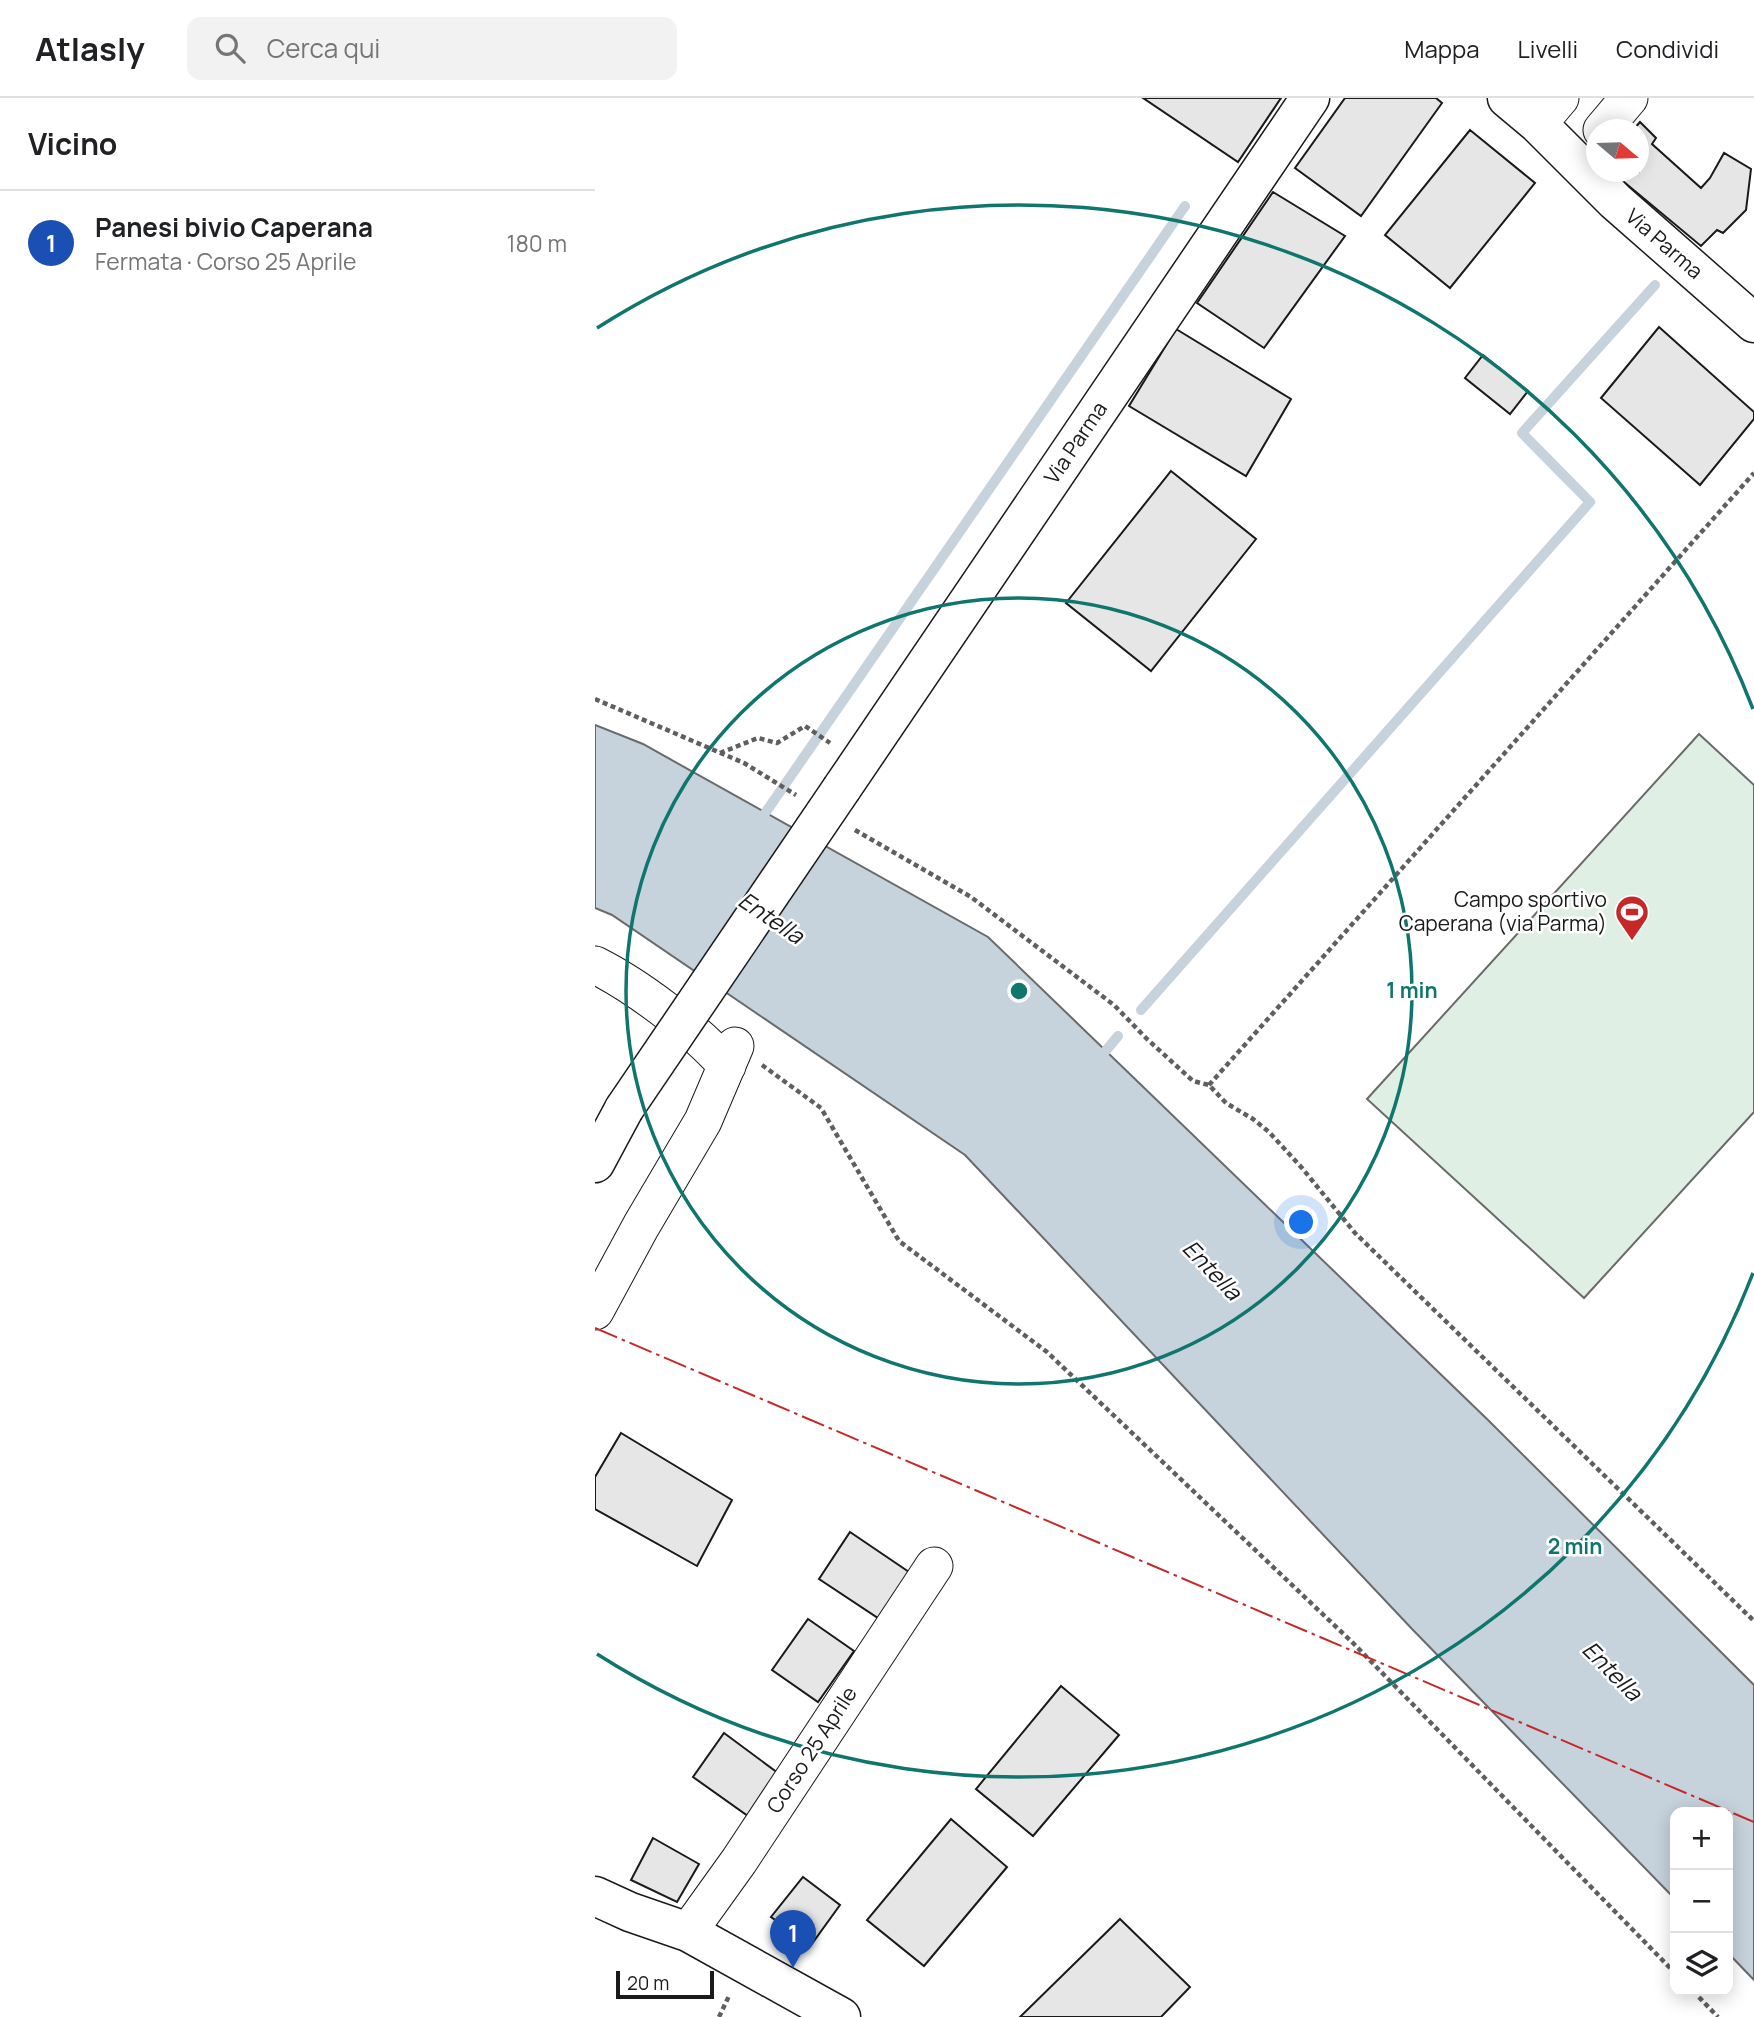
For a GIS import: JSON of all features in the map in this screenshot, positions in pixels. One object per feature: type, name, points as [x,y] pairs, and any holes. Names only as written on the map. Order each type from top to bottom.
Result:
[{"type":"main road","name":"Via Parma","points":[[595,1163],[624,1109],[1310,98]]},
{"type":"main road","name":"Via Parma","points":[[1507,98],[1549,111],[1586,150]]},
{"type":"main road","name":"Via Parma","points":[[1604,182],[1615,201],[1754,323]]},
{"type":"main road","points":[[595,1896],[613,1909],[688,1932],[841,2017]]},
{"type":"street","points":[[1611,119],[1629,98]]},
{"type":"street","points":[[595,965],[615,975],[708,1044],[731,1056],[703,1121],[595,1311]]},
{"type":"street","name":"Corso 25 Aprile","points":[[688,1932],[739,1861],[934,1566]]},
{"type":"street","points":[[752,1966],[799,2017]]},
{"type":"path","points":[[1209,1085],[1754,473]]},
{"type":"path","points":[[595,699],[744,763],[798,796]]},
{"type":"path","points":[[720,753],[758,738],[777,743],[805,726]]},
{"type":"path","points":[[853,829],[971,897],[1114,1005],[1193,1081],[1209,1085],[1226,1103],[1269,1132],[1355,1233],[1754,1621]]},
{"type":"path","points":[[731,1056],[821,1108],[899,1241],[1047,1352],[1352,1642],[1670,1968]]},
{"type":"path","points":[[1698,1996],[1718,2017]]},
{"type":"green space","name":"Campo sportivo Caperana (via Parma)","points":[[1699,734],[1754,785],[1754,1112],[1584,1298],[1367,1099]]},
{"type":"water","name":"Entella","points":[[595,725],[643,744],[988,937],[1488,1420],[1754,1685],[1754,1980],[1733,1958],[1733,1807],[1670,1807],[1670,1894],[1413,1630],[965,1155],[612,915],[595,908]]},
{"type":"building","points":[[1143,98],[1281,98],[1238,162]]},
{"type":"building","points":[[1345,98],[1436,98],[1442,103],[1361,216],[1295,168]]},
{"type":"building","points":[[1470,130],[1535,183],[1450,288],[1385,235]]},
{"type":"building","points":[[1649,131],[1656,138],[1652,144],[1701,188],[1724,153],[1751,169],[1746,210],[1723,233],[1717,230],[1701,246],[1624,182],[1649,182]]},
{"type":"building","points":[[1273,192],[1345,236],[1264,348],[1197,303]]},
{"type":"building","points":[[1659,327],[1754,412],[1754,419],[1700,485],[1601,398]]},
{"type":"building","points":[[1176,329],[1291,399],[1246,476],[1129,406]]},
{"type":"building","points":[[1483,355],[1528,391],[1510,414],[1465,378]]},
{"type":"building","points":[[1171,471],[1256,539],[1151,671],[1066,603]]},
{"type":"building","points":[[621,1433],[732,1500],[697,1566],[595,1509],[595,1477]]},
{"type":"building","points":[[850,1532],[909,1572],[878,1618],[819,1579]]},
{"type":"building","points":[[808,1619],[854,1651],[818,1702],[772,1670]]},
{"type":"building","points":[[1061,1686],[1119,1735],[1033,1836],[976,1789]]},
{"type":"building","points":[[724,1733],[778,1773],[748,1816],[693,1777]]},
{"type":"building","points":[[951,1819],[1007,1867],[924,1966],[867,1920]]},
{"type":"building","points":[[653,1838],[699,1864],[677,1902],[631,1880]]},
{"type":"building","points":[[803,1877],[840,1905],[811,1945],[771,1917]]},
{"type":"building","points":[[1120,1919],[1190,1987],[1161,2017],[1020,2017]]},
{"type":"waterway","points":[[759,822],[1185,206]]},
{"type":"waterway","points":[[1141,1010],[1590,502],[1522,433],[1655,285]]},
{"type":"waterway","points":[[1098,1060],[1118,1036]]},
{"type":"power","points":[[595,1328],[1754,1822]]},
{"type":"place","name":"Campo sportivo Caperana (via Parma)","points":[[1632,942]]},
{"type":"place","name":"Panesi bivio Caperana","points":[[793,1968]]}]
